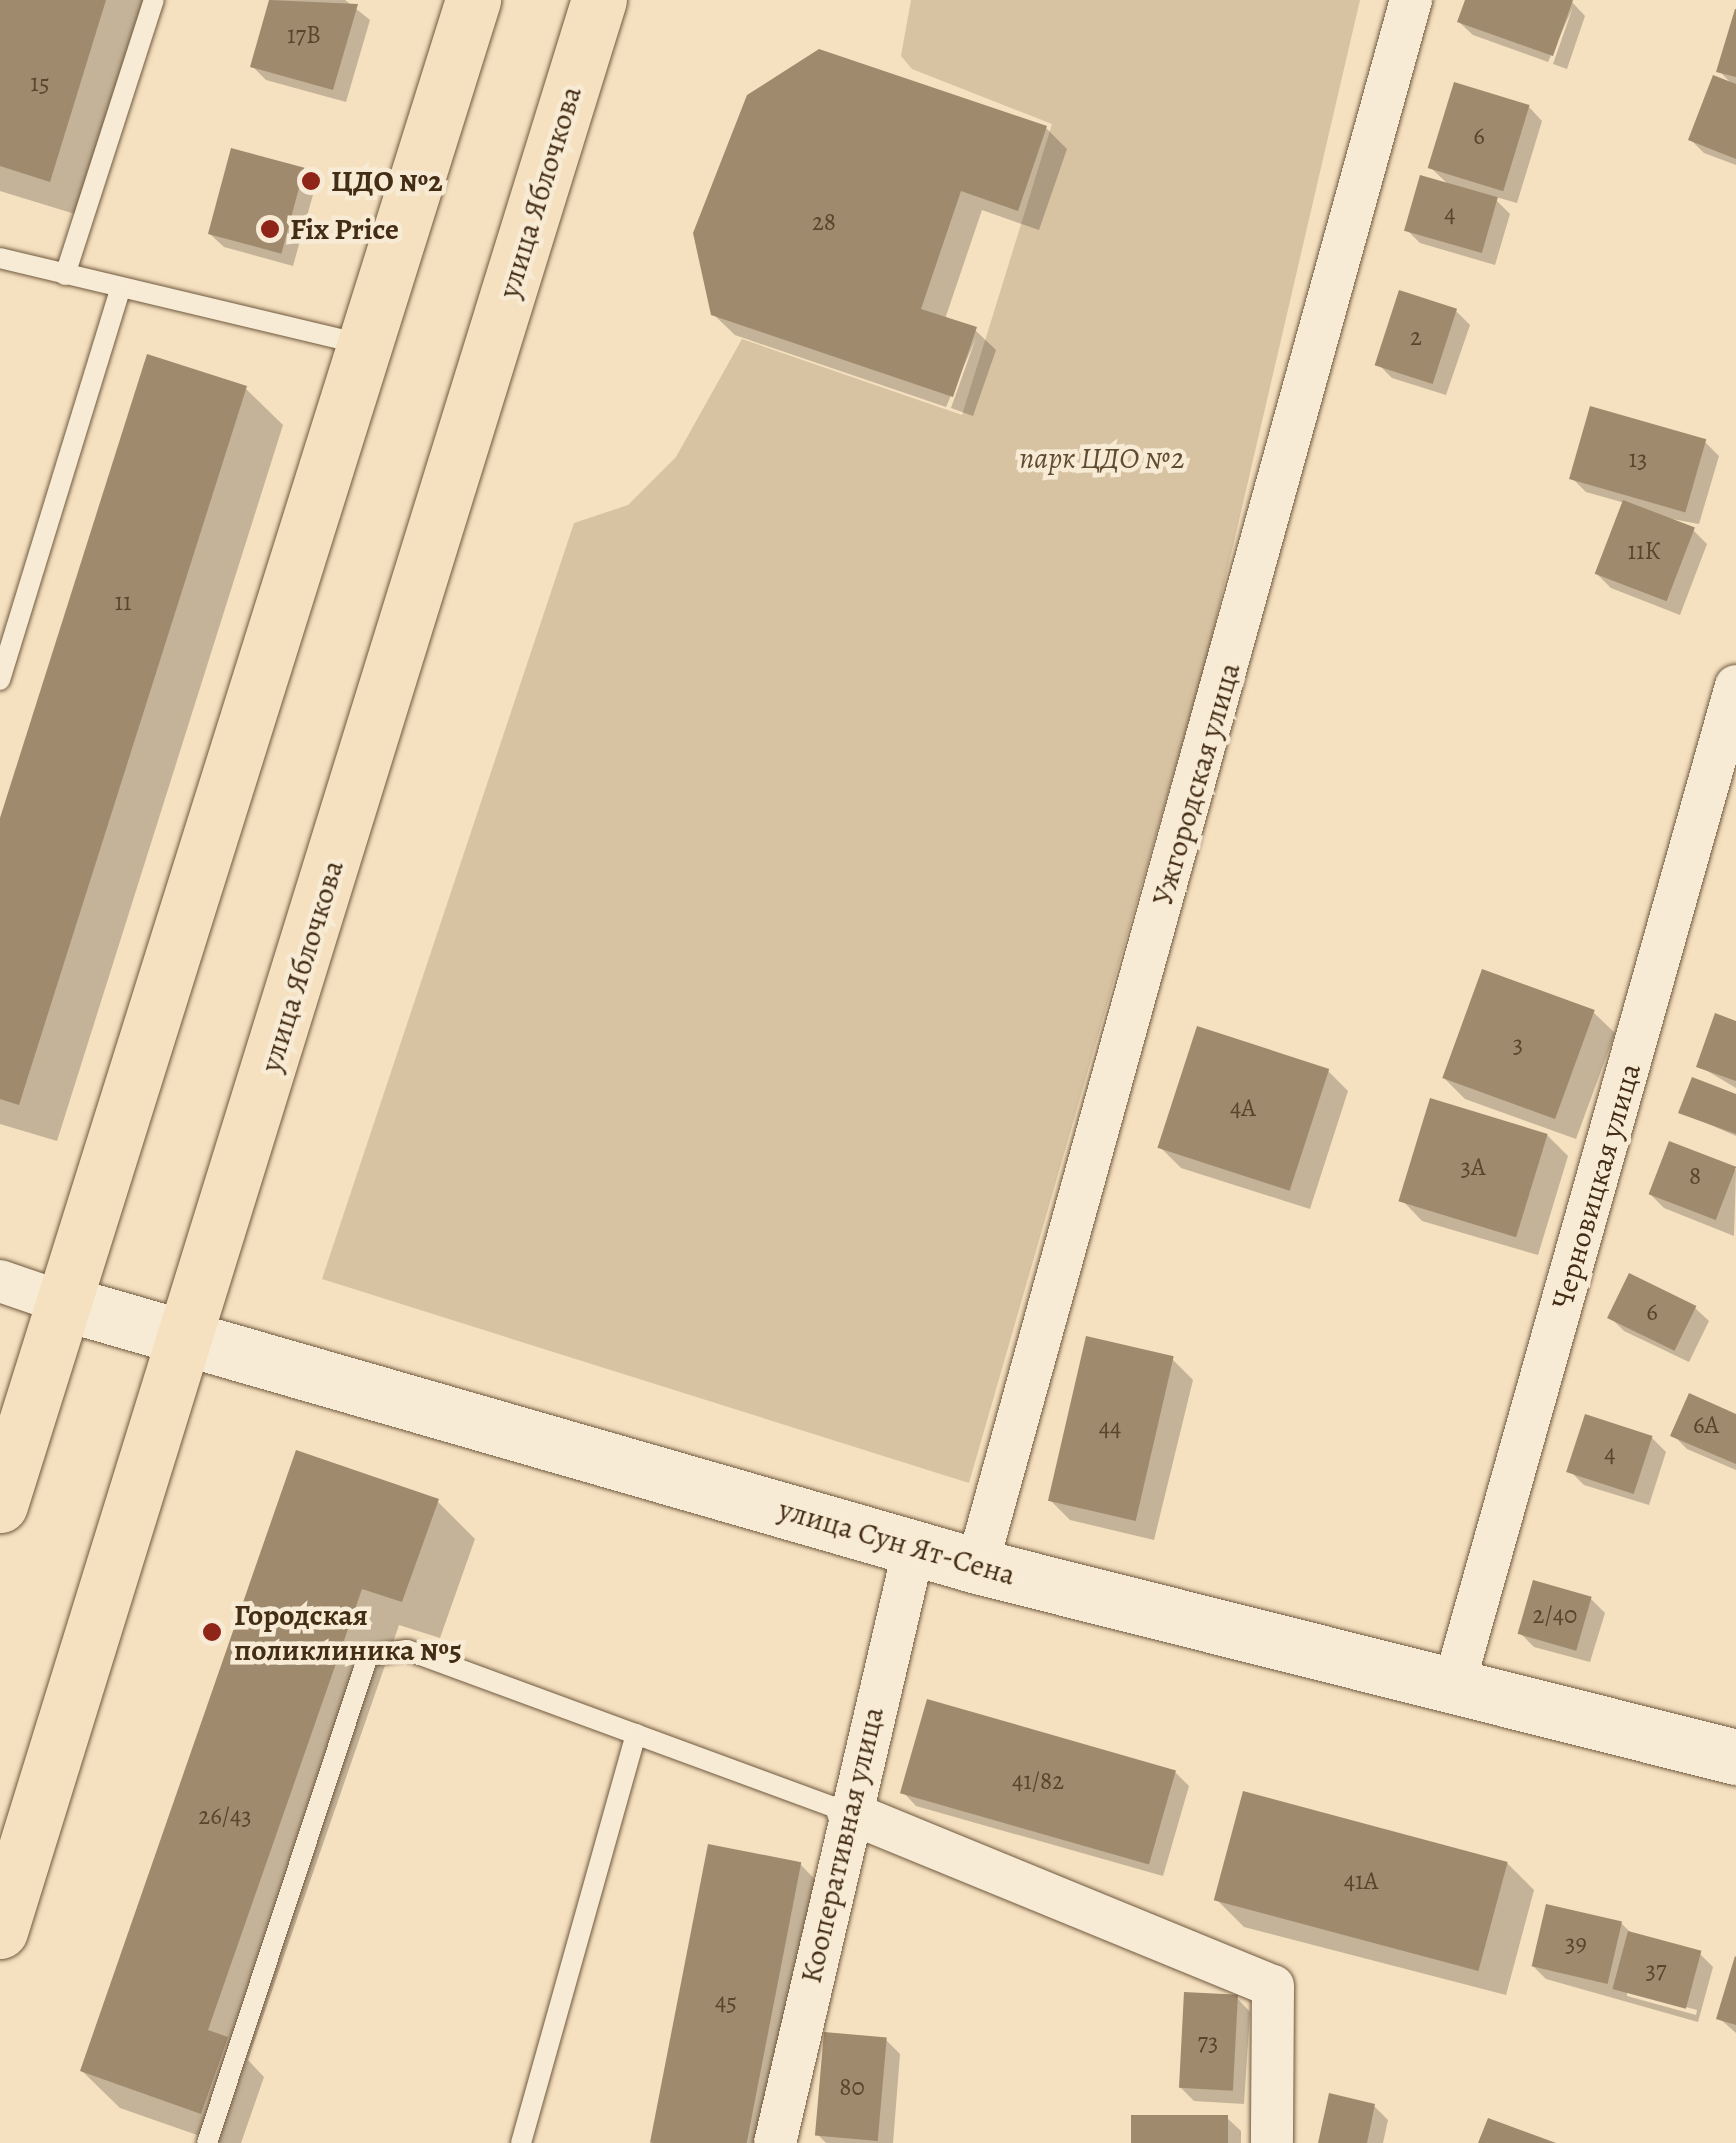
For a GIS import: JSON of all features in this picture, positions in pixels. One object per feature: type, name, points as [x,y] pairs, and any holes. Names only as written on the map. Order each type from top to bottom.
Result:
[{"type":"main road","points":[[0,1505],[473,0]]},
{"type":"main road","name":"улица Яблочкова","points":[[0,1931],[188,1338],[599,0]]},
{"type":"main road","name":"улица Сун Ят-Сена","points":[[64,1303],[977,1566],[1736,1757]]},
{"type":"street","name":"Ужгородская улица","points":[[977,1566],[1411,0]]},
{"type":"street","name":"Черновицкая улица","points":[[1454,1686],[1736,686]]},
{"type":"street","points":[[0,1281],[64,1303]]},
{"type":"street","name":"Кооперативная улица","points":[[775,2143],[848,1812],[914,1548]]},
{"type":"street","points":[[848,1812],[1273,1986],[1272,2143]]},
{"type":"lane","points":[[65,275],[154,0]]},
{"type":"lane","points":[[0,258],[120,290],[364,345]]},
{"type":"lane","points":[[0,680],[120,290]]},
{"type":"lane","points":[[207,2143],[368,1656],[407,1650],[848,1812]]},
{"type":"lane","points":[[521,2143],[636,1734]]},
{"type":"green space","name":"парк ЦДО №2","points":[[911,0],[1360,0],[1207,658],[969,1483],[322,1279],[574,523],[628,505],[676,457],[742,339],[962,415],[1052,124],[912,69],[901,56]]},
{"type":"building","points":[[0,0],[106,0],[50,182],[0,166]]},
{"type":"building","points":[[269,0],[358,4],[333,90],[250,67]]},
{"type":"building","points":[[1465,0],[1573,0],[1553,56],[1457,22]]},
{"type":"building","points":[[1736,9],[1736,77],[1716,72]]},
{"type":"building","points":[[819,49],[1047,126],[1018,211],[961,191],[921,309],[977,327],[953,397],[711,315],[693,233],[747,95]]},
{"type":"building","points":[[1713,75],[1736,84],[1736,159],[1688,140]]},
{"type":"building","points":[[1454,82],[1530,105],[1503,191],[1428,168]]},
{"type":"building","points":[[231,148],[304,168],[281,254],[208,234]]},
{"type":"building","points":[[1420,175],[1498,197],[1482,253],[1404,231]]},
{"type":"building","points":[[1399,290],[1457,309],[1433,384],[1375,365]]},
{"type":"building","points":[[147,354],[247,386],[19,1105],[0,1099],[0,818]]},
{"type":"building","points":[[1590,406],[1706,439],[1685,512],[1569,479]]},
{"type":"building","points":[[1623,500],[1695,528],[1667,601],[1595,574]]},
{"type":"building","points":[[1482,969],[1595,1010],[1555,1119],[1442,1078]]},
{"type":"building","points":[[1715,1013],[1736,1021],[1736,1081],[1696,1067]]},
{"type":"building","points":[[1197,1026],[1329,1069],[1290,1191],[1157,1148]]},
{"type":"building","points":[[1692,1077],[1736,1094],[1736,1134],[1678,1113]]},
{"type":"building","points":[[1430,1098],[1548,1134],[1516,1237],[1398,1201]]},
{"type":"building","points":[[1669,1141],[1736,1167],[1716,1220],[1649,1194]]},
{"type":"building","points":[[1629,1273],[1696,1306],[1674,1351],[1607,1318]]},
{"type":"building","points":[[1086,1336],[1174,1356],[1136,1521],[1048,1501]]},
{"type":"building","points":[[1689,1393],[1736,1414],[1736,1464],[1670,1436]]},
{"type":"building","points":[[1585,1414],[1653,1436],[1634,1494],[1566,1472]]},
{"type":"building","points":[[296,1450],[439,1499],[402,1602],[362,1589],[208,2030],[228,2037],[201,2114],[80,2071]]},
{"type":"building","points":[[1533,1580],[1592,1597],[1576,1651],[1518,1634]]},
{"type":"building","points":[[927,1699],[1176,1770],[1149,1865],[900,1793]]},
{"type":"building","points":[[1243,1791],[1508,1862],[1478,1971],[1214,1900]]},
{"type":"building","points":[[708,1844],[801,1862],[747,2143],[650,2142]]},
{"type":"building","points":[[1546,1904],[1622,1922],[1608,1984],[1532,1966]]},
{"type":"building","points":[[1628,1931],[1701,1951],[1686,2009],[1612,1989]]},
{"type":"building","points":[[1736,1957],[1736,2025],[1716,2019]]},
{"type":"building","points":[[1184,1992],[1238,1995],[1233,2091],[1179,2088]]},
{"type":"building","points":[[824,2032],[887,2037],[878,2141],[815,2136]]},
{"type":"building","points":[[1329,2093],[1375,2104],[1367,2143],[1318,2143]]},
{"type":"building","points":[[1131,2115],[1228,2115],[1228,2143],[1131,2143]]},
{"type":"building","points":[[1488,2118],[1556,2143],[1478,2143]]},
{"type":"place","name":"ЦДО №2","points":[[311,181]]},
{"type":"place","name":"Fix Price","points":[[270,229]]},
{"type":"place","name":"Городская поликлиника №5","points":[[212,1632]]}]
